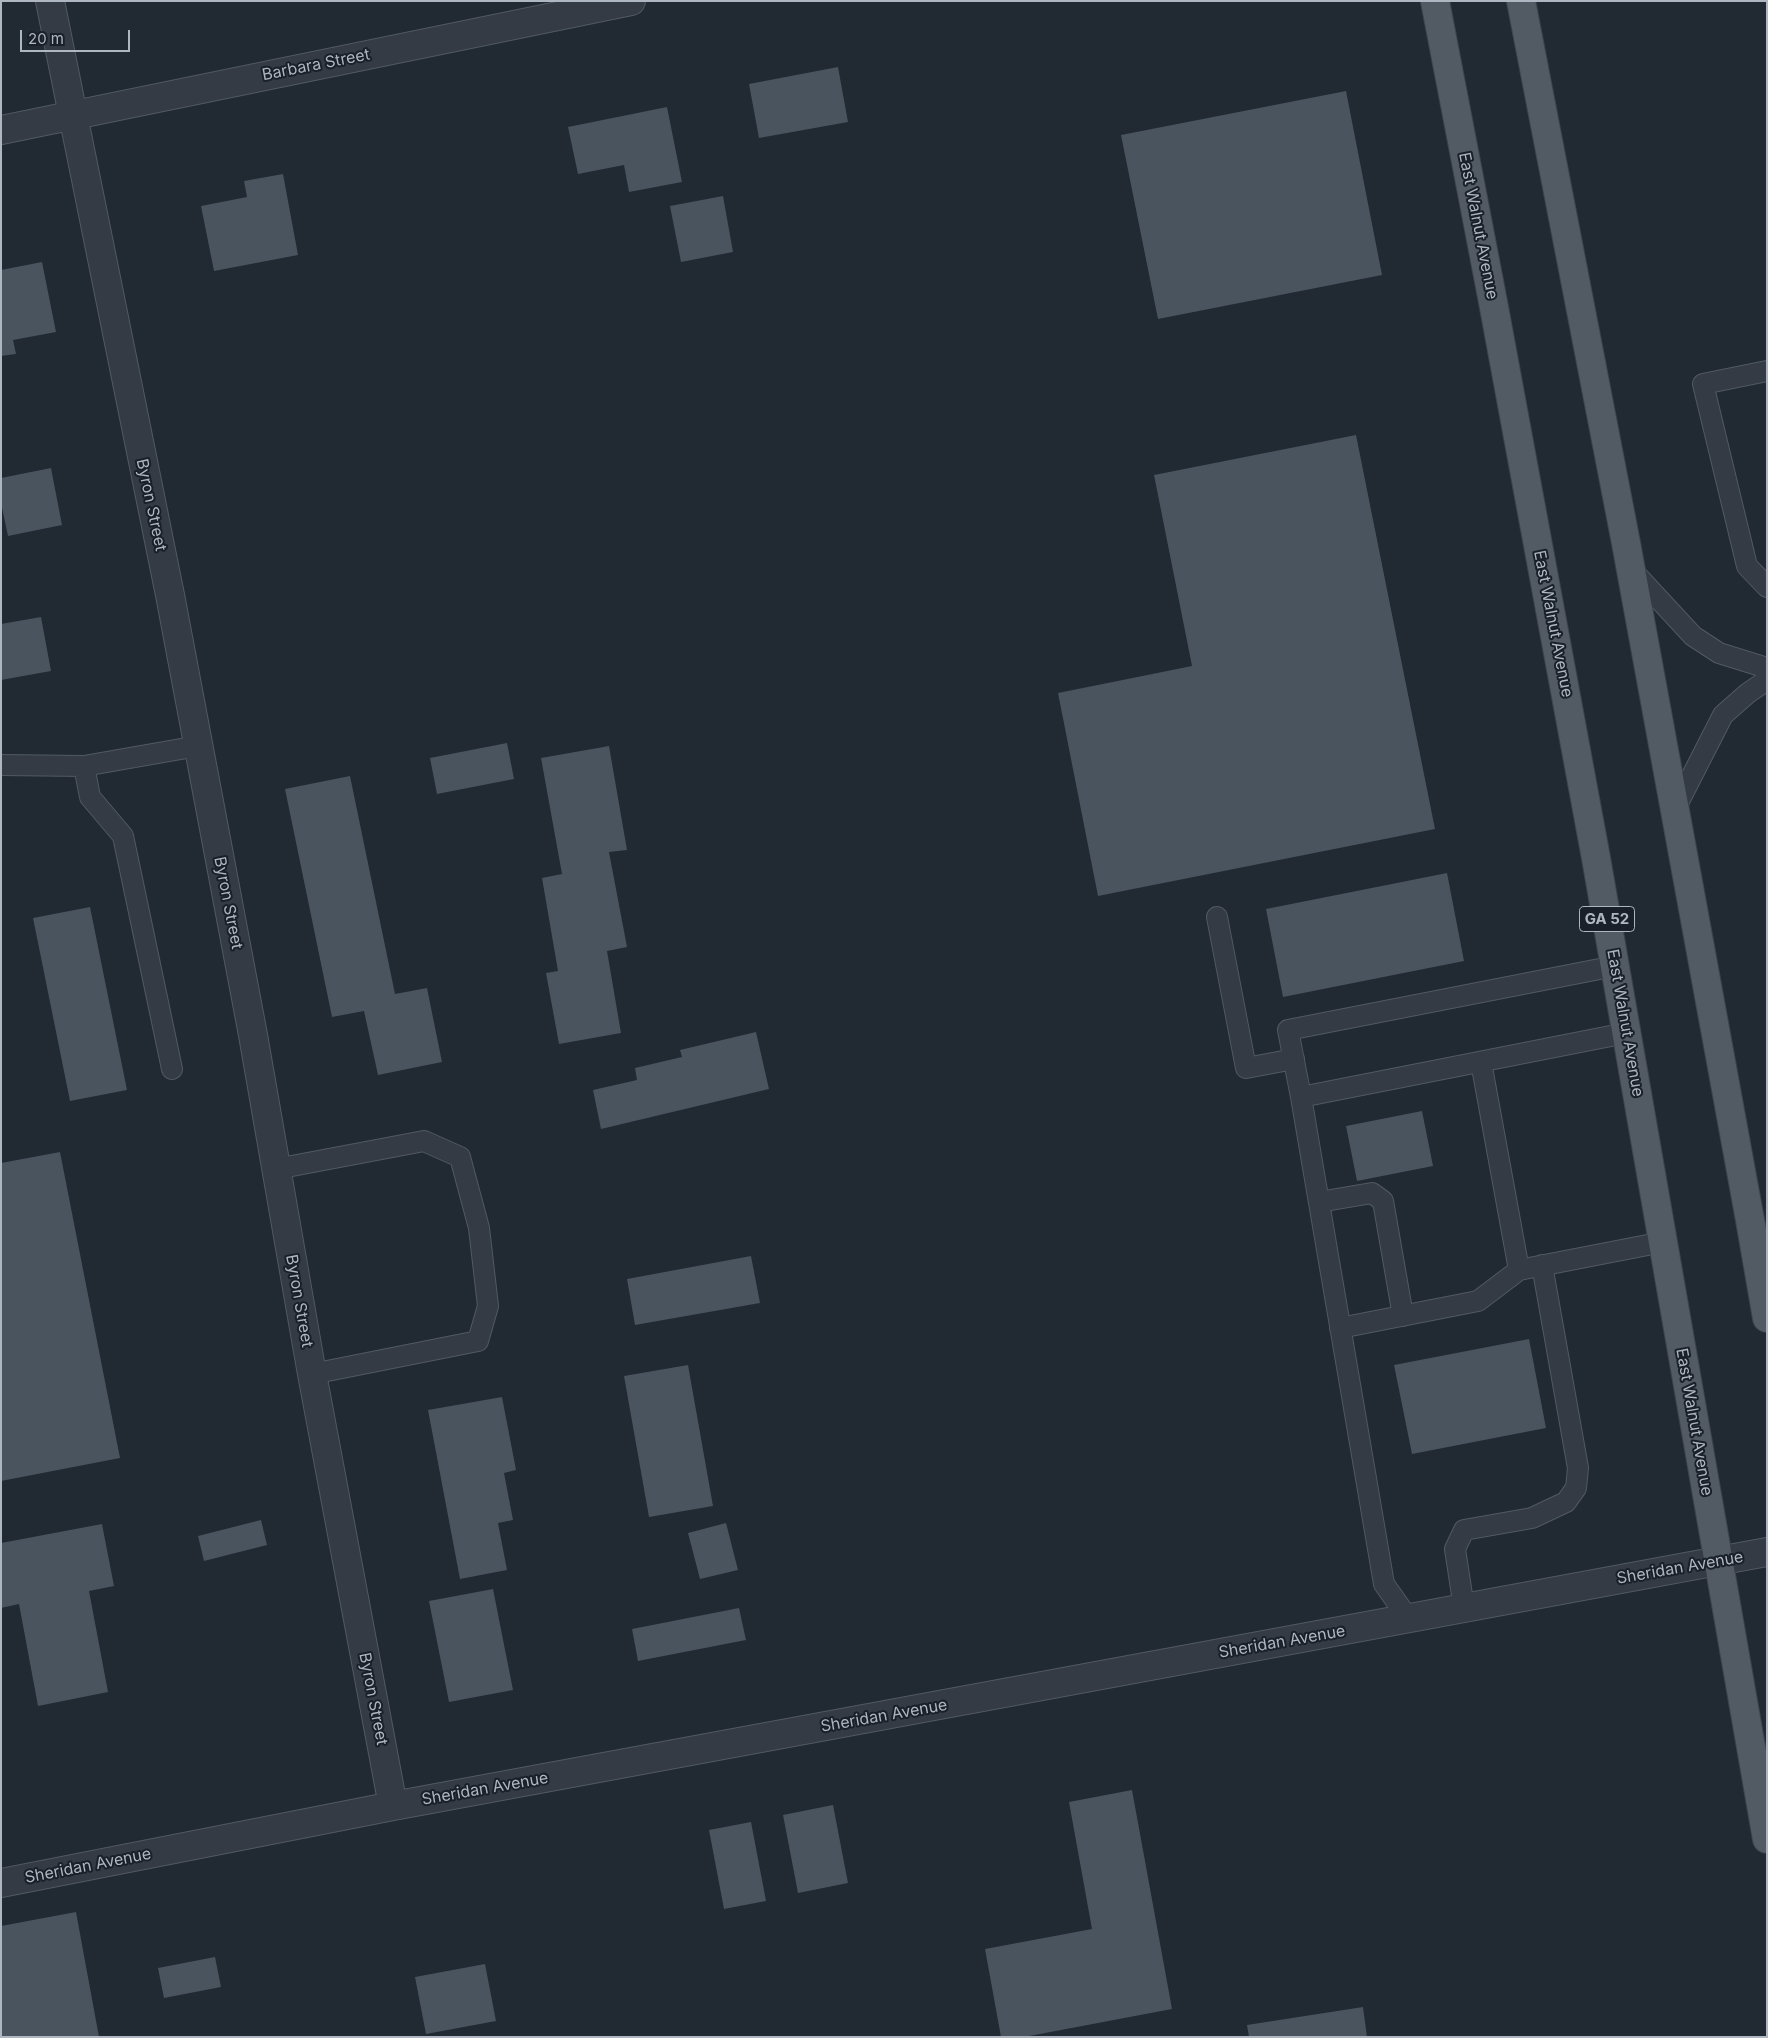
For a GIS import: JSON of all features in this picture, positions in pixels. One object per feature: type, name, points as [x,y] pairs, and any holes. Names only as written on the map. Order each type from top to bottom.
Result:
[{"type":"main road","name":"East Walnut Avenue","points":[[1435,1],[1495,312],[1615,966],[1767,1839]]},
{"type":"main road","points":[[1521,1],[1631,569],[1767,1318]]},
{"type":"street","name":"Byron Street","points":[[50,1],[170,595],[253,1035],[312,1374],[394,1806]]},
{"type":"street","name":"Barbara Street","points":[[1,130],[631,1]]},
{"type":"street","name":"Sheridan Avenue","points":[[1,1883],[394,1806],[1767,1552]]},
{"type":"lane","points":[[1767,372],[1703,384],[1747,566],[1767,587]]},
{"type":"lane","points":[[1631,569],[1693,636],[1719,653],[1767,668]]},
{"type":"lane","points":[[1675,809],[1723,715],[1748,693],[1767,680]]},
{"type":"lane","points":[[1,765],[84,766],[198,746]]},
{"type":"lane","points":[[84,766],[90,797],[123,836],[172,1069]]},
{"type":"lane","points":[[1217,917],[1246,1068],[1294,1059]]},
{"type":"lane","points":[[1408,1618],[1384,1584],[1288,1030],[1615,966]]},
{"type":"lane","points":[[1301,1098],[1626,1033]]},
{"type":"lane","points":[[1481,1062],[1519,1270]]},
{"type":"lane","points":[[276,1169],[424,1141],[460,1157],[480,1228],[488,1306],[478,1341],[312,1374]]},
{"type":"lane","points":[[1319,1202],[1372,1193],[1383,1201],[1403,1316]]},
{"type":"lane","points":[[1340,1328],[1478,1301],[1519,1270],[1663,1242]]},
{"type":"lane","points":[[1464,1608],[1455,1549],[1464,1530],[1532,1518],[1566,1502],[1576,1488],[1578,1468],[1542,1265]]},
{"type":"building","points":[[838,67],[848,122],[759,138],[749,84]]},
{"type":"building","points":[[1346,91],[1382,275],[1158,319],[1121,135]]},
{"type":"building","points":[[667,107],[682,182],[629,192],[624,165],[578,174],[568,127]]},
{"type":"building","points":[[283,174],[298,255],[214,271],[201,206],[247,197],[244,181]]},
{"type":"building","points":[[723,196],[733,252],[681,262],[670,206]]},
{"type":"building","points":[[42,262],[56,332],[13,340],[16,354],[1,356],[1,270]]},
{"type":"building","points":[[1356,435],[1435,829],[1098,896],[1058,693],[1192,666],[1154,475]]},
{"type":"building","points":[[51,468],[62,525],[8,536],[1,503],[1,478]]},
{"type":"building","points":[[41,617],[51,671],[1,680],[1,624]]},
{"type":"building","points":[[507,743],[514,779],[437,794],[430,758]]},
{"type":"building","points":[[609,746],[627,850],[609,852],[627,947],[607,951],[621,1033],[559,1044],[546,973],[558,971],[542,878],[562,874],[541,758]]},
{"type":"building","points":[[350,776],[395,994],[427,988],[442,1062],[378,1075],[364,1011],[332,1017],[285,789]]},
{"type":"building","points":[[1447,873],[1464,961],[1283,997],[1266,909]]},
{"type":"building","points":[[90,907],[127,1090],[70,1101],[33,918]]},
{"type":"building","points":[[756,1032],[769,1089],[601,1129],[593,1090],[637,1080],[635,1068],[682,1057],[680,1050]]},
{"type":"building","points":[[1422,1111],[1433,1166],[1357,1181],[1346,1126]]},
{"type":"building","points":[[60,1152],[120,1458],[1,1481],[1,1163]]},
{"type":"building","points":[[751,1256],[760,1303],[635,1325],[627,1279]]},
{"type":"building","points":[[1529,1339],[1546,1428],[1412,1454],[1394,1365]]},
{"type":"building","points":[[688,1365],[713,1506],[649,1517],[624,1376]]},
{"type":"building","points":[[502,1397],[516,1470],[504,1473],[513,1520],[498,1523],[507,1570],[460,1579],[428,1410]]},
{"type":"building","points":[[261,1520],[267,1545],[204,1561],[198,1536]]},
{"type":"building","points":[[726,1523],[738,1570],[700,1579],[688,1533]]},
{"type":"building","points":[[102,1524],[114,1586],[89,1591],[108,1692],[38,1706],[19,1604],[1,1608],[1,1543]]},
{"type":"building","points":[[493,1589],[513,1690],[449,1702],[429,1601]]},
{"type":"building","points":[[739,1608],[746,1640],[638,1661],[632,1629]]},
{"type":"building","points":[[1132,1790],[1172,2009],[1024,2037],[1001,2037],[985,1949],[1092,1929],[1069,1802]]},
{"type":"building","points":[[833,1805],[848,1883],[798,1893],[783,1815]]},
{"type":"building","points":[[751,1822],[766,1901],[724,1909],[709,1830]]},
{"type":"building","points":[[76,1912],[99,2037],[1,2037],[1,1926]]},
{"type":"building","points":[[215,1957],[221,1987],[164,1998],[158,1968]]},
{"type":"building","points":[[485,1964],[496,2021],[426,2034],[415,1977]]},
{"type":"building","points":[[1363,2007],[1367,2037],[1249,2037],[1247,2025]]}]
